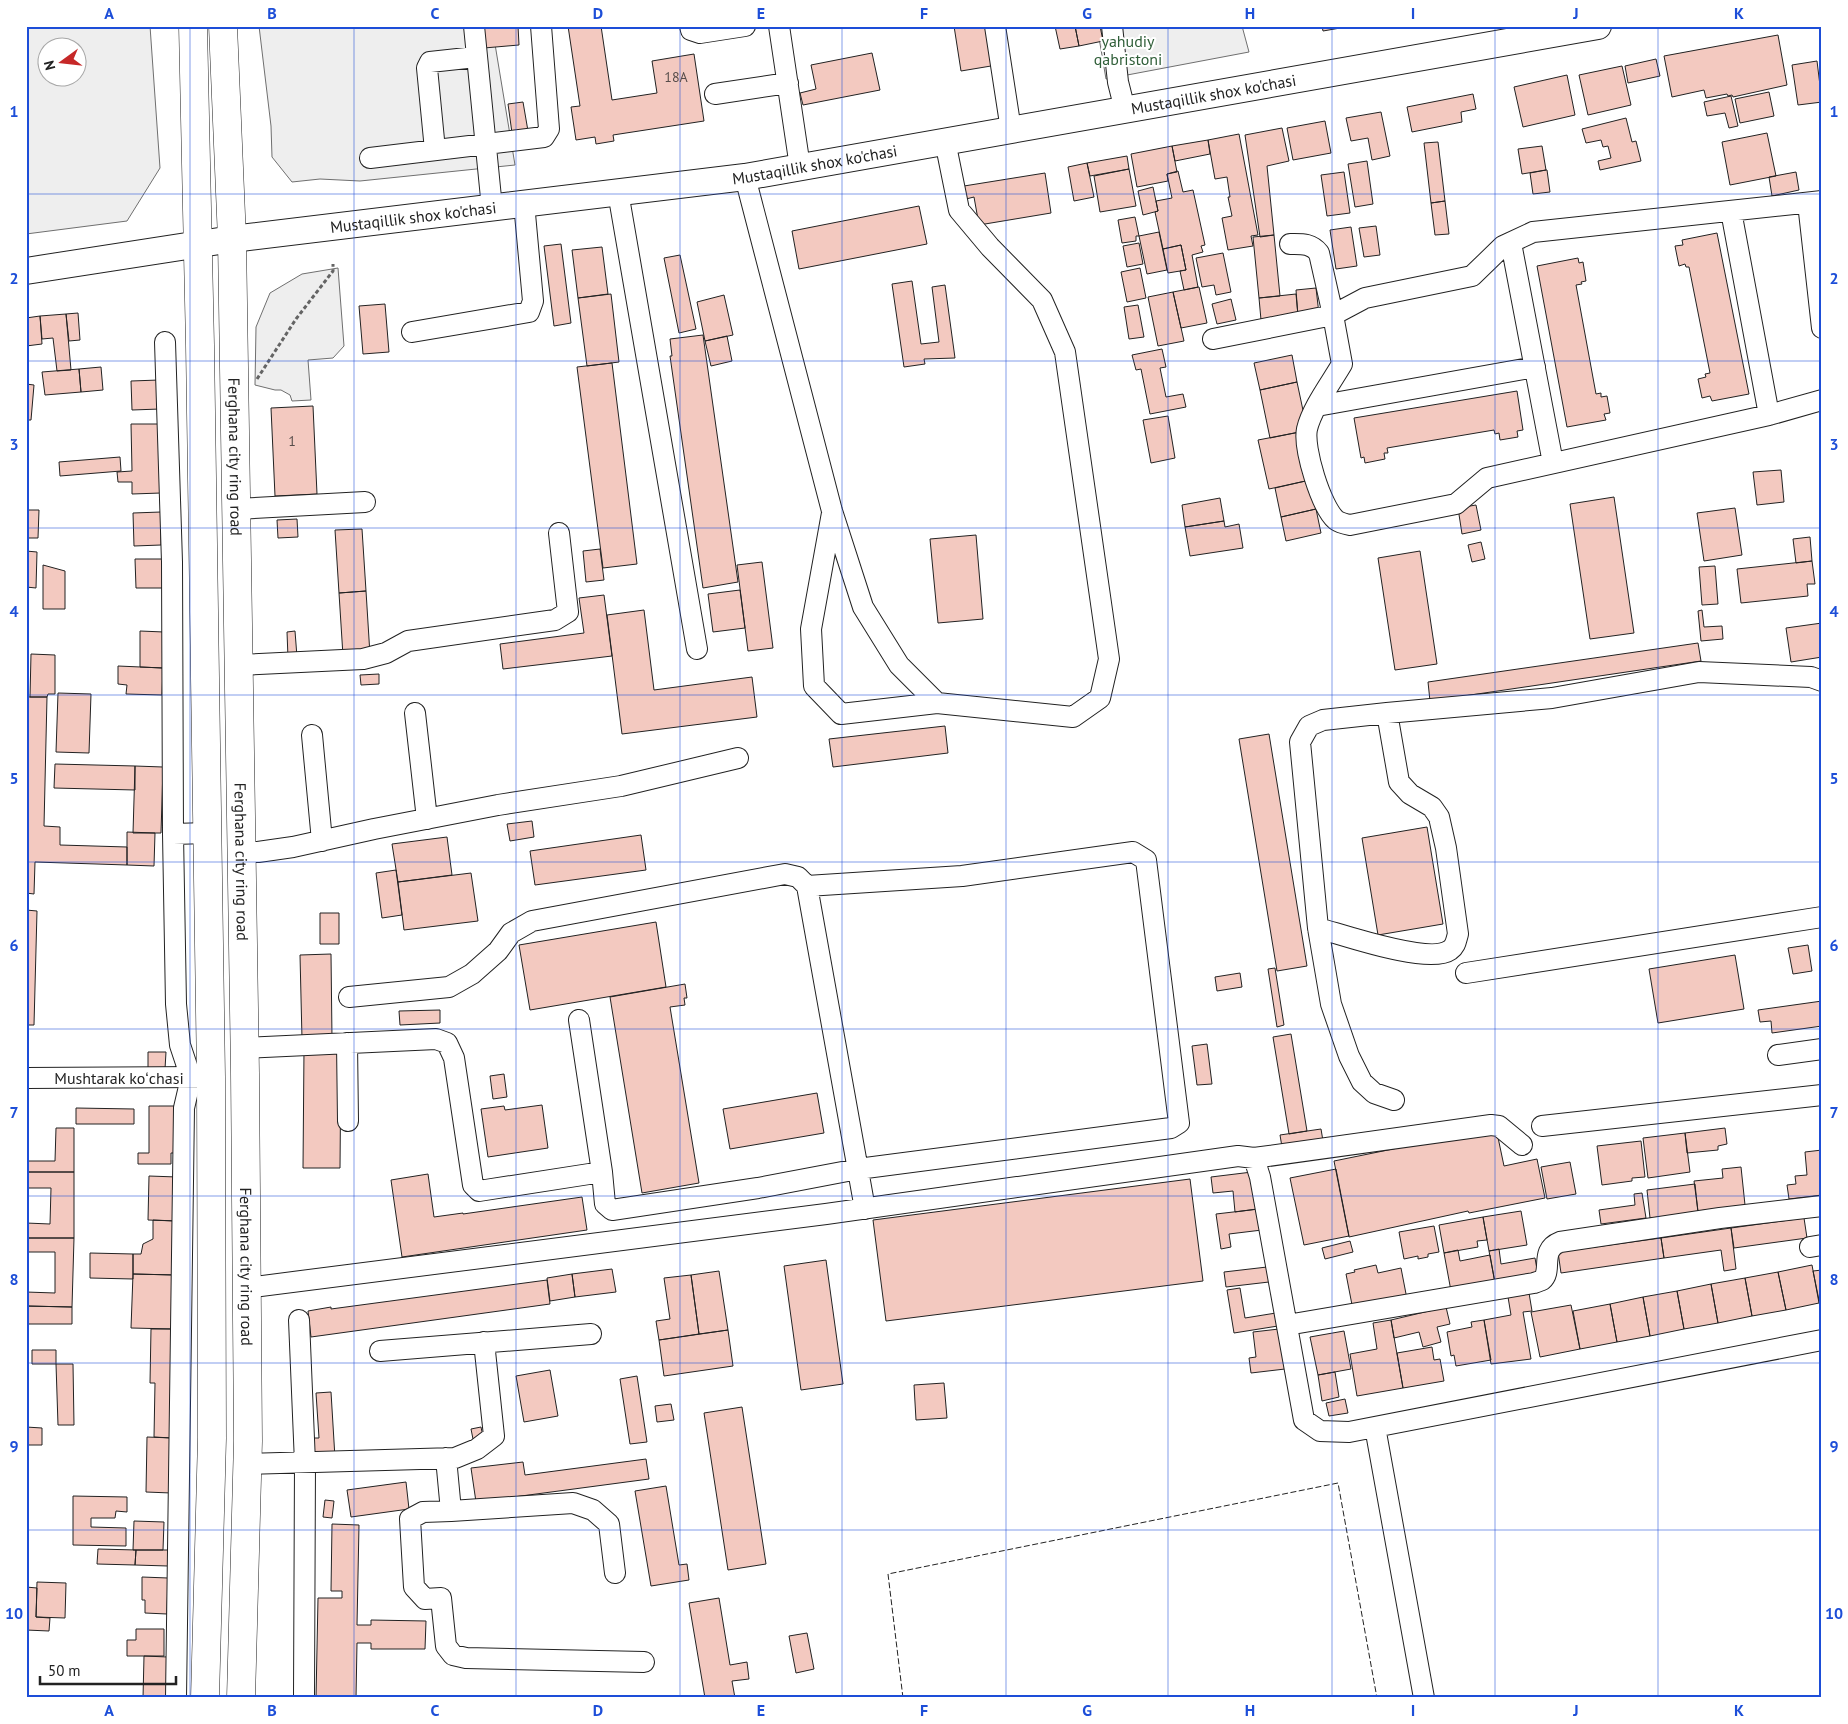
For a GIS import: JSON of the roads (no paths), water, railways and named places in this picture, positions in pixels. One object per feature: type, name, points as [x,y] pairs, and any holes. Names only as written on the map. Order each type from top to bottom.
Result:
[{"type":"highway","name":"Ferghana city ring road","points":[[193,26],[208,833],[201,1078],[212,1438],[205,1698]]},
{"type":"highway","name":"Ferghana city ring road","points":[[223,26],[232,240],[242,852],[247,1464],[241,1698]]},
{"type":"main road","name":"Mustaqillik shox ko'chasi","points":[[26,271],[232,240],[745,177],[1598,26]]},
{"type":"street","points":[[474,26],[492,208]]},
{"type":"street","points":[[370,158],[544,137],[550,129],[541,26]]},
{"type":"street","points":[[690,26],[691,30],[700,33],[745,26]]},
{"type":"street","points":[[779,26],[800,167]]},
{"type":"street","points":[[995,26],[1011,130]]},
{"type":"street","points":[[1112,26],[1118,82],[1124,110]]},
{"type":"street","points":[[435,150],[427,68],[430,62],[476,57]]},
{"type":"street","points":[[715,94],[788,83]]},
{"type":"street","points":[[832,511],[811,629],[814,686],[842,714],[937,703],[1073,717],[1100,698],[1109,659],[1065,352],[1042,300],[990,247],[960,210],[945,141]]},
{"type":"street","points":[[745,177],[832,511],[863,607],[900,665],[937,703]]},
{"type":"street","points":[[618,192],[697,649]]},
{"type":"street","points":[[1213,339],[1334,315],[1364,298],[1472,276],[1503,246],[1533,232],[1815,202],[1822,328]]},
{"type":"street","points":[[412,332],[529,312],[533,301],[524,203]]},
{"type":"street","points":[[1731,211],[1769,414]]},
{"type":"street","points":[[1511,243],[1553,462]]},
{"type":"street","points":[[1290,244],[1308,244],[1319,253],[1334,315],[1342,364],[1317,406],[1307,429],[1306,441],[1310,460],[1324,502],[1331,514],[1342,524],[1350,525],[1456,504],[1487,478],[1769,414],[1822,400]]},
{"type":"street","points":[[166,342],[172,572],[176,1004],[180,1045],[201,1078],[184,1108],[176,1698]]},
{"type":"street","points":[[1317,406],[1535,366]]},
{"type":"street","points":[[167,411],[201,409]]},
{"type":"street","points":[[236,509],[364,502]]},
{"type":"street","points":[[238,665],[363,659],[386,653],[408,640],[555,620],[568,612],[559,533]]},
{"type":"street","points":[[1394,1100],[1374,1093],[1362,1082],[1349,1056],[1331,1004],[1318,928],[1300,742],[1309,726],[1323,720],[1552,698],[1699,672],[1811,677],[1822,681]]},
{"type":"street","points":[[414,713],[427,819]]},
{"type":"street","points":[[1318,928],[1409,953],[1437,954],[1449,952],[1455,945],[1458,934],[1446,848],[1439,817],[1432,807],[1410,794],[1399,782],[1388,713]]},
{"type":"street","points":[[312,735],[322,841]]},
{"type":"street","points":[[242,852],[258,852],[293,847],[498,805],[622,786],[738,758]]},
{"type":"street","points":[[173,834],[208,833]]},
{"type":"street","points":[[579,1020],[602,1172],[605,1204],[612,1210],[758,1188],[858,1169],[1170,1128],[1179,1123],[1146,860],[1133,852],[962,876],[806,886]]},
{"type":"street","points":[[349,997],[449,987],[472,974],[498,950],[510,933],[532,921],[785,874],[798,877],[806,886],[865,1209]]},
{"type":"street","points":[[1466,973],[1822,917]]},
{"type":"street","points":[[244,1048],[436,1039],[448,1043],[454,1058],[473,1185],[479,1191],[602,1172]]},
{"type":"street","points":[[347,1043],[348,1121]]},
{"type":"street","points":[[1778,1054],[1822,1049]]},
{"type":"street","name":"Mushtarak koʻchasi","points":[[26,1078],[201,1078]]},
{"type":"street","points":[[1542,1126],[1822,1095]]},
{"type":"street","points":[[246,1288],[865,1209],[1238,1156],[1254,1158],[1491,1125],[1499,1126],[1522,1145]]},
{"type":"street","points":[[1254,1158],[1260,1177],[1304,1420],[1320,1431],[1349,1432],[1822,1340]]},
{"type":"street","points":[[1287,1325],[1534,1283],[1542,1280],[1545,1274],[1547,1257],[1555,1244],[1560,1242],[1720,1218],[1822,1206]]},
{"type":"street","points":[[299,1320],[305,1463],[304,1698]]},
{"type":"street","points":[[380,1351],[591,1334]]},
{"type":"street","points":[[247,1464],[456,1458],[477,1449],[494,1436],[484,1342]]},
{"type":"street","points":[[1375,1427],[1424,1698]]},
{"type":"street","points":[[446,1458],[451,1511]]},
{"type":"street","points":[[615,1573],[609,1524],[593,1510],[573,1503],[424,1512],[410,1519],[414,1587],[425,1599],[442,1598],[446,1646],[453,1655],[466,1658],[644,1662]]},
{"type":"park label","name":"yahudiy qabristoni","points":[[1128,50]]}]
